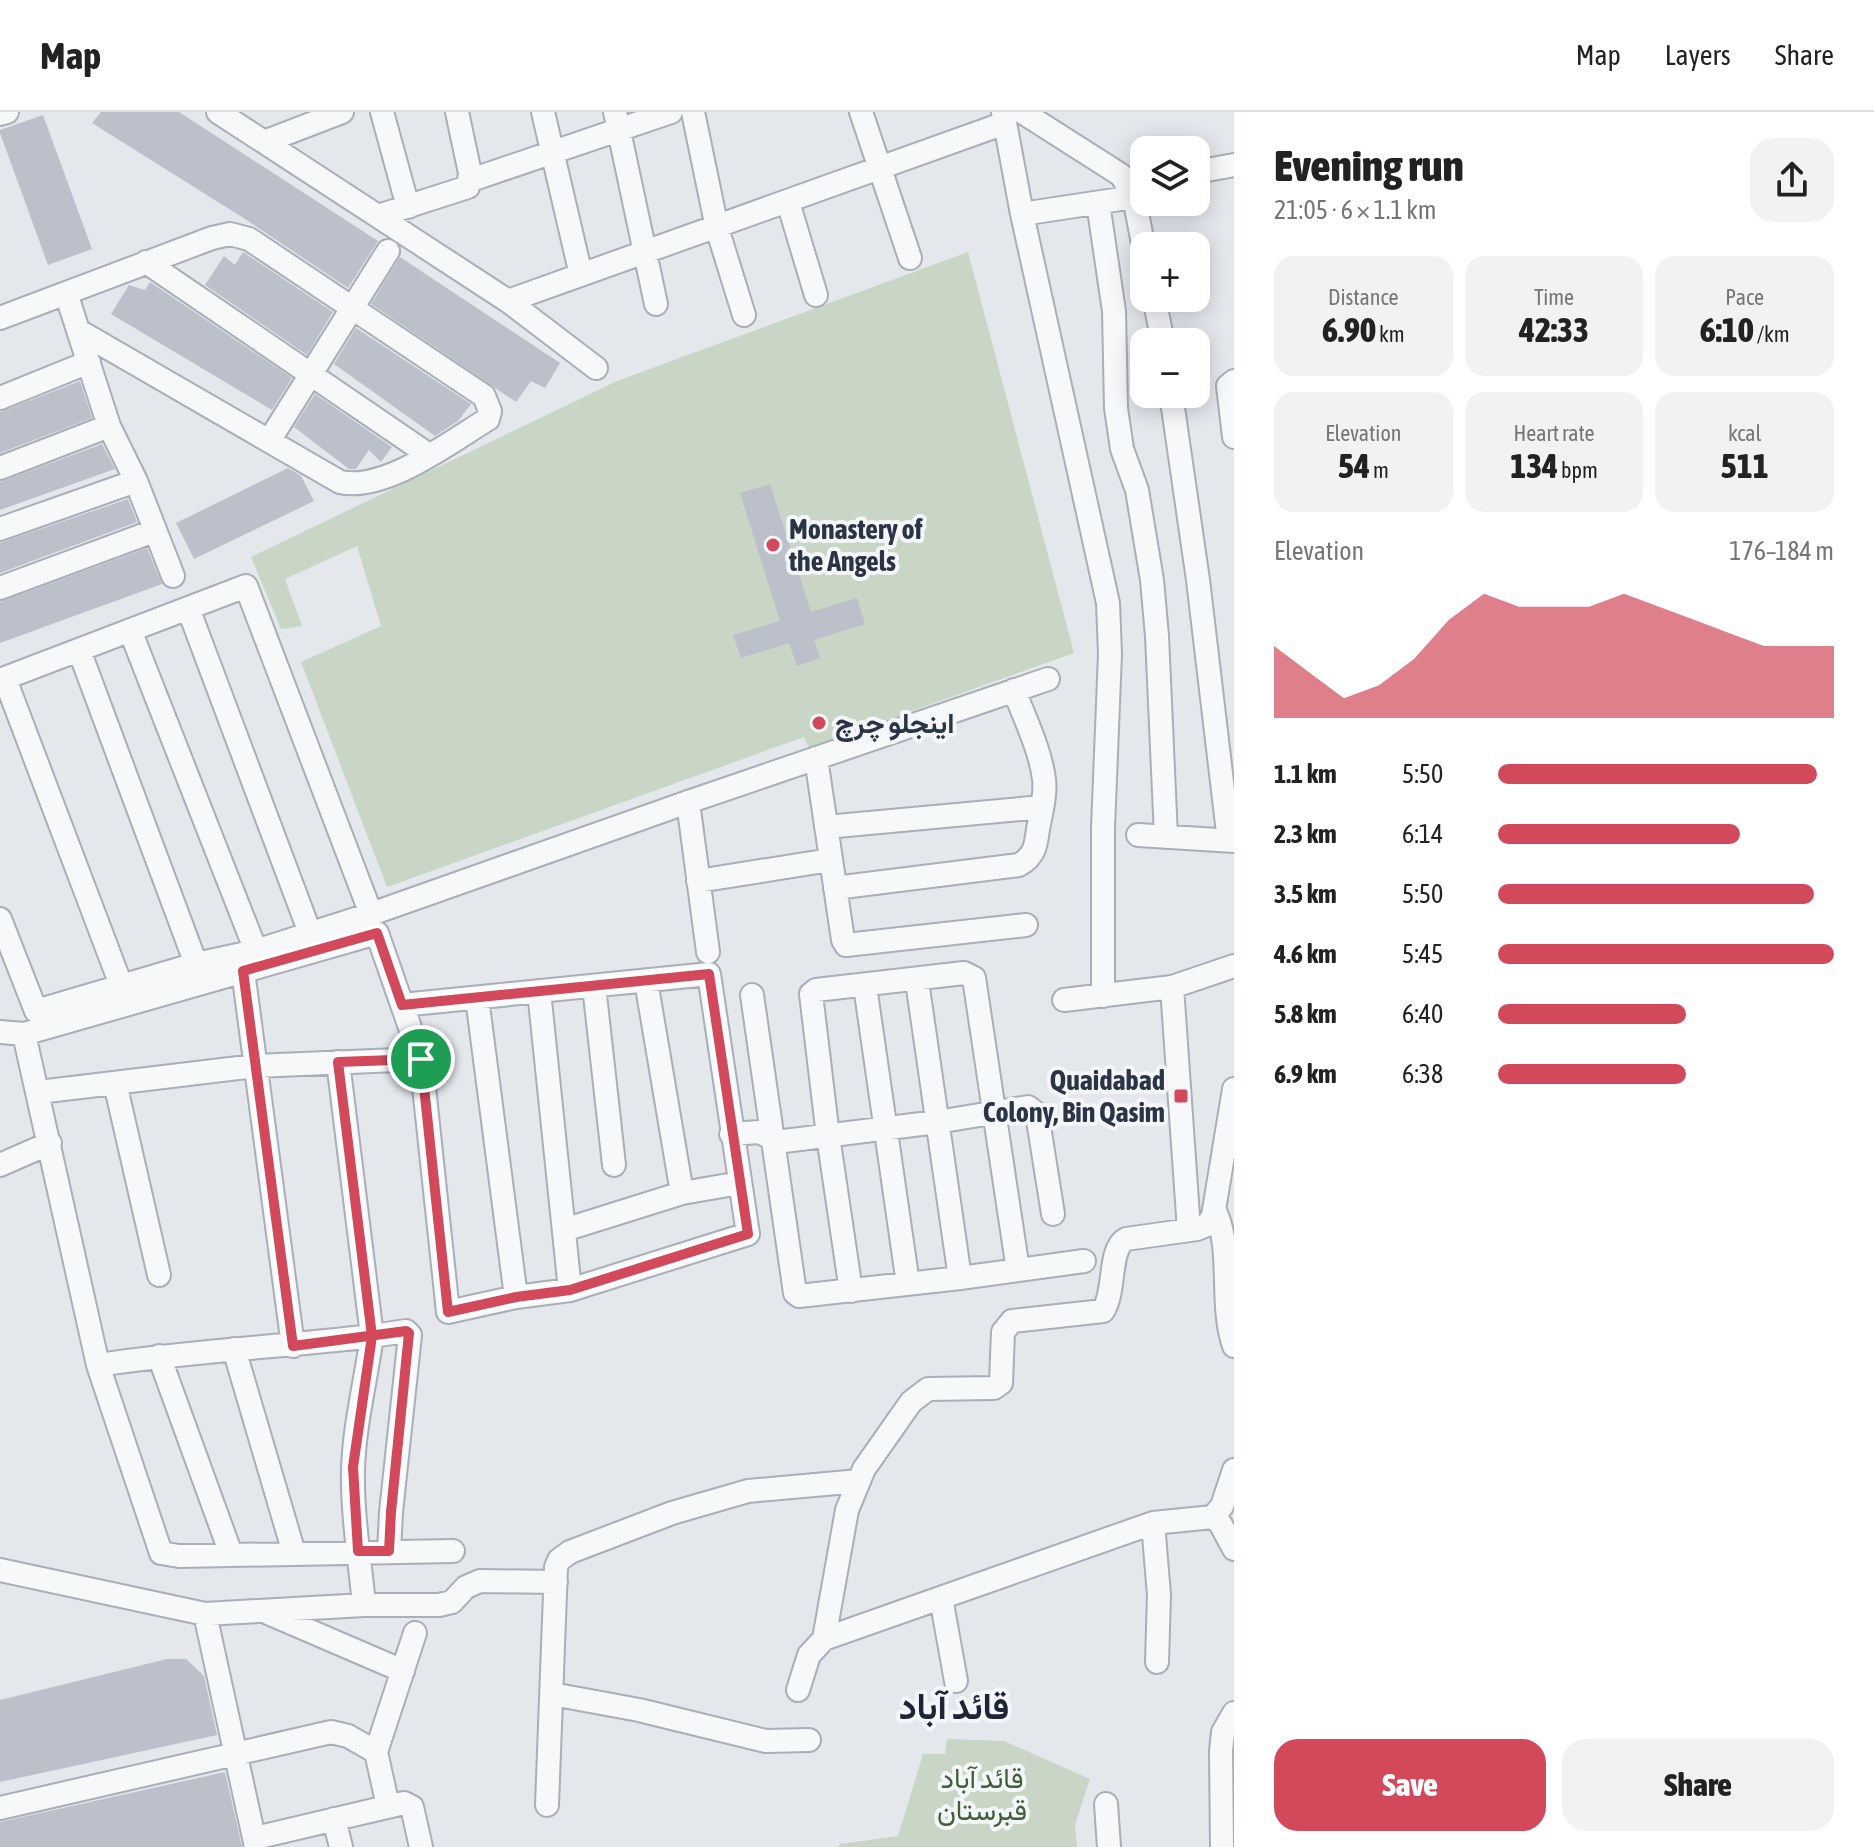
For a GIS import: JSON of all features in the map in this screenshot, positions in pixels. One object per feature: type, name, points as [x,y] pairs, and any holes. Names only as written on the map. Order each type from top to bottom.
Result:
[{"type":"street","points":[[0,114],[7,112]]},
{"type":"street","points":[[218,112],[508,301],[596,368]]},
{"type":"street","points":[[264,142],[302,119],[342,112]]},
{"type":"street","points":[[382,112],[408,207]]},
{"type":"street","points":[[457,112],[471,180]]},
{"type":"street","points":[[543,112],[581,275]]},
{"type":"street","points":[[378,216],[464,190],[471,180],[552,153],[617,121],[671,112]]},
{"type":"street","points":[[693,112],[717,228],[744,315]]},
{"type":"street","points":[[861,112],[910,258]]},
{"type":"street","points":[[508,301],[880,169],[1010,116]]},
{"type":"street","points":[[1010,116],[1130,183]]},
{"type":"street","points":[[1010,116],[1022,214],[1108,603],[1110,654],[1103,828],[1103,996]]},
{"type":"street","points":[[617,121],[656,304]]},
{"type":"street","points":[[1210,169],[1234,165]]},
{"type":"street","points":[[1022,214],[1098,203],[1130,189]]},
{"type":"street","points":[[788,202],[816,295]]},
{"type":"street","points":[[1098,203],[1114,311],[1116,408],[1122,449],[1137,490],[1152,580],[1166,837]]},
{"type":"street","points":[[0,318],[146,262],[230,234],[249,239],[484,396],[490,411],[488,419],[429,455],[371,483],[354,485],[340,482],[79,331]]},
{"type":"street","points":[[269,441],[388,251]]},
{"type":"street","points":[[146,262],[429,455]]},
{"type":"street","points":[[66,293],[109,426],[136,481],[173,576]]},
{"type":"street","points":[[0,398],[89,362]]},
{"type":"street","points":[[1234,381],[1228,386],[1234,437]]},
{"type":"street","points":[[1138,835],[1231,841],[1173,408]]},
{"type":"street","points":[[0,468],[109,426]]},
{"type":"street","points":[[0,529],[136,481]]},
{"type":"street","points":[[0,588],[154,531]]},
{"type":"street","points":[[121,985],[2,680],[246,586],[371,914]]},
{"type":"street","points":[[188,608],[310,933]]},
{"type":"street","points":[[130,630],[256,951]]},
{"type":"street","points":[[79,650],[196,964]]},
{"type":"street","points":[[0,919],[36,1011],[196,964],[256,951],[371,914],[1048,679]]},
{"type":"street","points":[[835,888],[1019,865],[1028,860],[1035,850],[1044,777],[1014,690]]},
{"type":"street","points":[[816,758],[846,945],[851,947],[1026,925]]},
{"type":"street","points":[[688,802],[708,952]]},
{"type":"street","points":[[826,827],[1042,807]]},
{"type":"street","points":[[698,881],[830,860]]},
{"type":"street","points":[[0,1032],[24,1034],[377,933],[402,1005],[421,1059],[448,1312],[516,1297],[570,1290],[748,1234],[709,974],[402,1005]]},
{"type":"street","points":[[1064,1000],[1172,987],[1234,966]]},
{"type":"street","points":[[243,971],[293,1346]]},
{"type":"street","points":[[851,1291],[811,994],[816,990],[917,981],[964,973],[974,978],[1018,1270]]},
{"type":"street","points":[[646,981],[682,1193]]},
{"type":"street","points":[[917,981],[960,1278]]},
{"type":"street","points":[[594,986],[614,1165]]},
{"type":"street","points":[[865,986],[908,1284]]},
{"type":"street","points":[[1172,987],[1189,1230]]},
{"type":"street","points":[[539,991],[570,1290]]},
{"type":"street","points":[[752,995],[795,1293],[802,1297],[1084,1261]]},
{"type":"street","points":[[477,998],[516,1297]]},
{"type":"street","points":[[24,1034],[98,1365],[161,1553],[179,1556],[453,1551]]},
{"type":"street","points":[[39,1092],[255,1066],[421,1059]]},
{"type":"street","points":[[338,1062],[372,1336],[353,1467],[364,1605]]},
{"type":"street","points":[[115,1083],[159,1275]]},
{"type":"street","points":[[824,1639],[847,1510],[864,1469],[911,1402],[928,1389],[994,1388],[1001,1383],[1003,1332],[1012,1321],[1103,1311],[1113,1282],[1120,1243],[1126,1239],[1207,1225],[1228,1159],[1234,1089]]},
{"type":"street","points":[[731,1134],[759,1132],[784,1141],[1028,1107],[1037,1114],[1053,1214]]},
{"type":"street","points":[[0,1165],[50,1143]]},
{"type":"street","points":[[564,1230],[682,1193],[740,1183]]},
{"type":"street","points":[[1214,1209],[1221,1220],[1224,1234],[1227,1321],[1234,1346]]},
{"type":"street","points":[[98,1365],[159,1356],[293,1346],[406,1331],[410,1335],[389,1551]]},
{"type":"street","points":[[234,1349],[294,1553]]},
{"type":"street","points":[[159,1356],[231,1554]]},
{"type":"street","points":[[798,1690],[809,1655],[824,1639],[1153,1523],[1213,1517],[1222,1506],[1234,1470]]},
{"type":"street","points":[[547,1805],[556,1567],[563,1556],[672,1513],[748,1491],[859,1481]]},
{"type":"street","points":[[1213,1517],[1220,1523],[1234,1549]]},
{"type":"street","points":[[1153,1523],[1159,1595],[1157,1662]]},
{"type":"street","points":[[0,1570],[205,1614],[364,1605],[447,1604],[466,1587],[480,1581],[556,1582]]},
{"type":"street","points":[[941,1598],[956,1681]]},
{"type":"street","points":[[265,1611],[403,1671]]},
{"type":"street","points":[[205,1614],[256,1842],[404,1803],[412,1807],[421,1847]]},
{"type":"street","points":[[388,1806],[376,1752],[415,1633]]},
{"type":"street","points":[[552,1694],[639,1710],[766,1741],[809,1740]]},
{"type":"street","points":[[1222,1847],[1221,1751],[1223,1732],[1234,1713]]},
{"type":"street","points":[[0,1808],[331,1732],[348,1736],[376,1752]]},
{"type":"street","points":[[1106,1804],[1109,1847]]},
{"type":"street","points":[[334,1819],[341,1847]]},
{"type":"green space","points":[[968,252],[1074,653],[809,748],[804,737],[387,887],[301,662],[381,626],[357,546],[285,579],[302,626],[281,629],[251,557],[617,381]]},
{"type":"green space","name":"قائد آباد قبرستان","points":[[947,1739],[1004,1741],[1090,1779],[1075,1825],[1077,1847],[838,1847],[840,1844],[898,1836],[923,1754],[945,1754]]},
{"type":"building","points":[[101,112],[179,112],[378,241],[348,288],[92,123]]},
{"type":"building","points":[[43,115],[92,249],[48,265],[0,133],[0,130]]},
{"type":"building","points":[[243,252],[333,312],[307,355],[205,285],[224,256],[235,265]]},
{"type":"building","points":[[400,257],[560,363],[545,388],[531,381],[516,402],[371,304]]},
{"type":"building","points":[[150,282],[292,378],[272,410],[111,314],[129,285],[145,290]]},
{"type":"building","points":[[356,328],[471,404],[458,421],[435,436],[334,364]]},
{"type":"building","points":[[80,381],[92,418],[0,453],[0,412]]},
{"type":"building","points":[[315,394],[392,447],[381,462],[369,450],[356,469],[349,469],[294,427]]},
{"type":"building","points":[[102,444],[115,469],[0,510],[0,482]]},
{"type":"building","points":[[288,468],[301,476],[314,501],[194,559],[176,523]]},
{"type":"building","name":"Monastery of the Angels","points":[[770,484],[811,612],[857,598],[865,624],[814,640],[820,658],[797,666],[789,643],[741,658],[733,635],[780,621],[740,493]]},
{"type":"building","points":[[128,499],[137,522],[0,573],[0,543]]},
{"type":"building","points":[[147,548],[162,584],[0,643],[0,602]]},
{"type":"building","points":[[167,1659],[186,1659],[204,1676],[217,1735],[0,1782],[0,1700]]},
{"type":"building","points":[[225,1772],[242,1847],[0,1847],[0,1822]]},
{"type":"place","name":"Monastery of the Angels","points":[[773,545]]},
{"type":"place","name":"اینجلو چرچ","points":[[819,723]]},
{"type":"place","name":"Quaidabad Colony, Bin Qasim","points":[[1181,1096]]},
{"type":"district","name":"قائد آباد","points":[[954,1706]]},
{"type":"route","points":[[421,1059],[338,1062],[372,1336],[353,1467],[358,1551],[389,1551],[409,1333],[406,1331],[372,1336],[293,1346],[243,971],[377,933],[402,1005],[709,974],[748,1234],[570,1290],[516,1297],[448,1312],[421,1059]]}]
